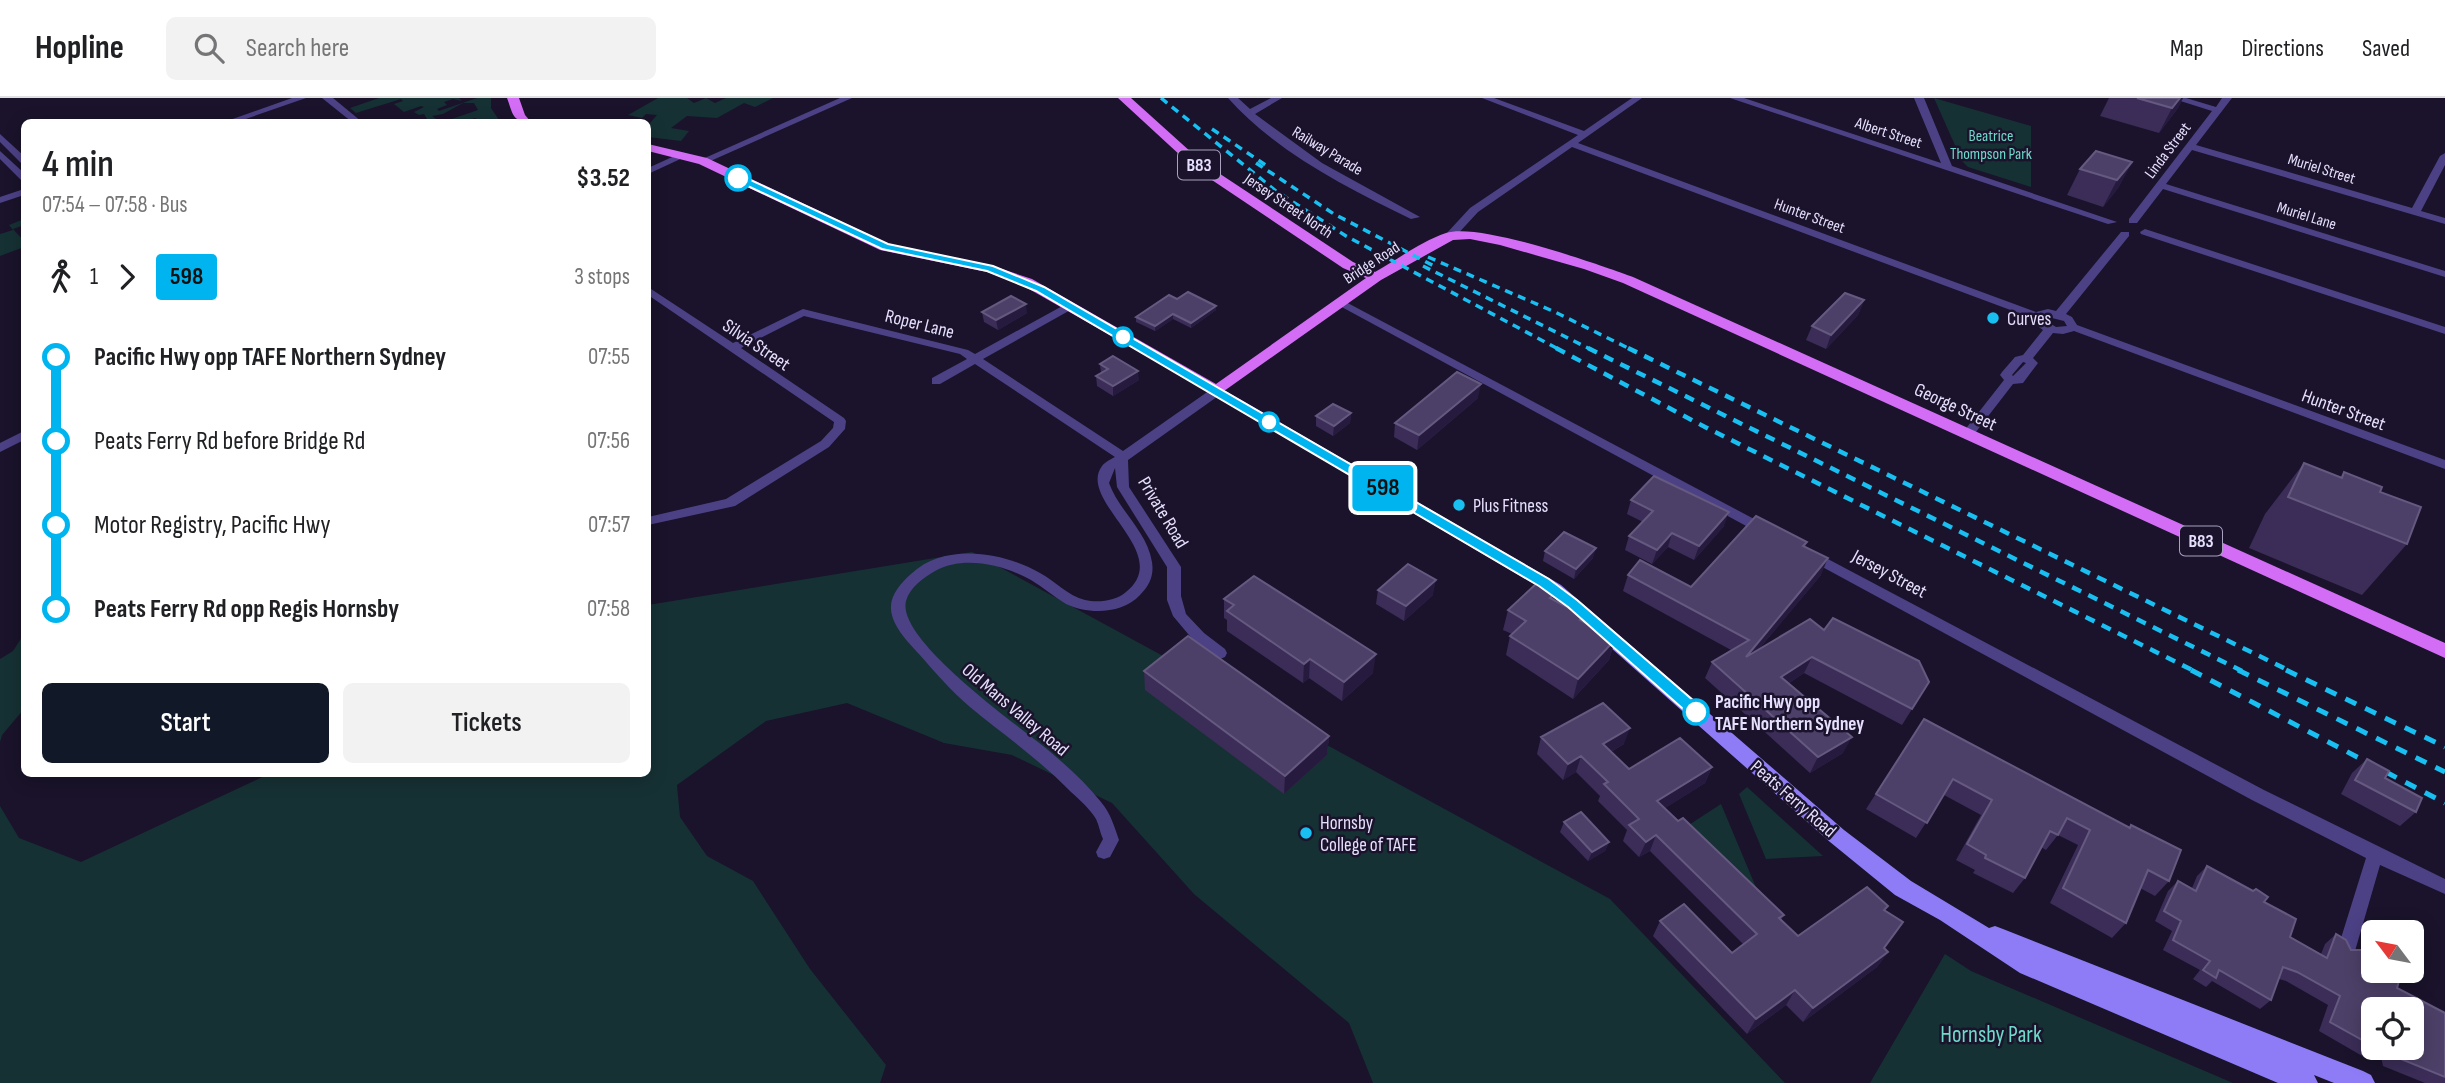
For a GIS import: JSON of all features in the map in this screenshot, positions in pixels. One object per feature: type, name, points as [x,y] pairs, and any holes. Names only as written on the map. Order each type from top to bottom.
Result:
[{"type":"main road","points":[[513,98],[522,119]]},
{"type":"main road","name":"Jersey Street North","points":[[1124,98],[1198,165],[1348,265],[1376,277]]},
{"type":"main road","name":"Peats Ferry Road","points":[[651,149],[702,161],[872,242],[1004,273],[1070,306],[1555,589],[1891,880],[2028,967],[2306,1083]]},
{"type":"main road","name":"George Street","points":[[1450,236],[1469,235],[1502,242],[1589,266],[1628,280],[2441,651]]},
{"type":"main road","name":"Bridge Road","points":[[1217,391],[1376,277],[1450,236]]},
{"type":"main road","name":"Peats Ferry Road","points":[[1953,917],[2035,953],[2363,1083]]},
{"type":"street","points":[[238,119],[301,98]]},
{"type":"street","points":[[327,98],[353,119]]},
{"type":"street","points":[[702,161],[848,98]]},
{"type":"street","name":"Railway Parade","points":[[1233,98],[1272,134],[1378,198],[1415,217]]},
{"type":"street","points":[[1248,114],[1278,98]]},
{"type":"street","points":[[1486,98],[1585,134]]},
{"type":"street","name":"Bridge Road","points":[[1450,236],[1474,210],[1639,98]]},
{"type":"street","name":"Albert Street","points":[[1735,98],[2112,222]]},
{"type":"street","points":[[1919,98],[1948,168]]},
{"type":"street","points":[[2176,98],[2218,110]]},
{"type":"street","name":"Linda Street","points":[[2133,221],[2227,98]]},
{"type":"street","points":[[0,137],[21,158]]},
{"type":"street","name":"Hunter Street","points":[[1572,144],[2038,316]]},
{"type":"street","name":"Muriel Street","points":[[2190,146],[2445,221]]},
{"type":"street","points":[[0,154],[21,175]]},
{"type":"street","points":[[651,170],[684,155]]},
{"type":"street","points":[[2415,212],[2445,156]]},
{"type":"street","name":"Muriel Lane","points":[[2160,186],[2445,274]]},
{"type":"street","points":[[0,200],[21,193]]},
{"type":"street","points":[[2145,232],[2144,228],[2133,221],[2112,222],[2113,227],[2125,234],[2136,236],[2145,232],[2445,331]]},
{"type":"street","points":[[2060,314],[2125,234]]},
{"type":"street","name":"Silvia Street","points":[[651,292],[840,421],[839,429],[825,444],[730,503],[651,520]]},
{"type":"street","name":"Jersey Street","points":[[1342,303],[2258,795],[2375,855],[2445,887]]},
{"type":"street","points":[[936,381],[1070,306]]},
{"type":"street","name":"Roper Lane","points":[[732,348],[803,312],[964,352],[1121,455]]},
{"type":"street","points":[[2048,312],[2060,314],[2071,322],[2073,327],[2061,331],[2050,329],[2038,321],[2038,316],[2048,312]]},
{"type":"street","name":"Hunter Street","points":[[2073,327],[2445,465]]},
{"type":"street","points":[[1968,434],[2010,380],[2019,380],[2025,373],[2032,363],[2027,358],[2050,329]]},
{"type":"street","name":"Bridge Road","points":[[1121,455],[1217,391]]},
{"type":"street","points":[[0,448],[21,437]]},
{"type":"street","name":"Private Road","points":[[1121,455],[1123,487],[1174,567],[1173,597],[1177,611],[1199,638],[1220,653]]},
{"type":"street","name":"Old Mans Valley Road","points":[[1104,852],[1111,840],[1103,816],[1053,764],[946,675],[902,621],[898,601],[905,587],[917,575],[932,566],[957,559],[985,558],[1032,574],[1070,599],[1083,604],[1099,606],[1129,598],[1140,590],[1147,579],[1149,569],[1140,546],[1103,483],[1107,468],[1121,455]]},
{"type":"street","points":[[2346,951],[2375,855]]},
{"type":"street","name":"Jersey Street","points":[[2420,877],[2445,895]]},
{"type":"green space","points":[[379,98],[459,98],[462,101],[453,99],[444,102],[447,105],[437,109],[439,111],[477,98],[491,98],[491,108],[498,119],[452,119],[478,110],[474,103],[463,103],[443,114],[432,116],[436,119],[427,119],[424,114],[414,112],[424,107],[421,106],[404,112],[394,104],[403,101],[401,99],[356,113],[350,108]]},
{"type":"green space","points":[[658,98],[687,98],[694,103],[706,98],[715,103],[726,98],[773,98],[755,107],[744,103],[717,118],[687,116],[671,128],[689,131],[681,141],[651,137],[651,122],[657,115],[646,114],[642,118],[628,115]]},
{"type":"green space","name":"Beatrice Thompson Park","points":[[1934,98],[2031,126],[2031,187],[1968,167],[1962,161]]},
{"type":"green space","points":[[21,220],[21,226],[13,229],[21,238],[21,248],[0,256],[0,234],[13,230],[9,225]]},
{"type":"green space","points":[[972,552],[1610,899],[1785,1083],[1373,1083],[1349,1023],[1194,894],[1112,803],[1012,755],[944,743],[847,703],[766,721],[677,785],[680,817],[707,856],[753,881],[810,969],[886,1065],[880,1083],[0,1083],[0,806],[19,838],[81,862],[263,777],[651,777],[651,605]]},
{"type":"green space","points":[[21,639],[21,713],[2,735],[0,742],[0,659],[13,651]]},
{"type":"green space","points":[[1747,787],[1823,856],[1766,859],[1739,794]]},
{"type":"green space","points":[[1721,804],[1768,916],[1678,832]]},
{"type":"green space","name":"Hornsby Park","points":[[1945,954],[1971,971],[2233,1083],[1870,1083]]},
{"type":"building","points":[[2137,98],[2180,98],[2172,108]]},
{"type":"building","points":[[2096,151],[2132,162],[2117,180],[2080,169]]},
{"type":"building","points":[[1188,292],[1216,306],[1191,323],[1173,314],[1155,326],[1136,317],[1169,295],[1177,299]]},
{"type":"building","points":[[1845,293],[1864,300],[1831,335],[1812,326]]},
{"type":"building","points":[[1011,296],[1026,304],[996,320],[982,312]]},
{"type":"building","points":[[1113,356],[1138,371],[1113,386],[1096,376],[1108,369],[1100,364]]},
{"type":"building","points":[[1457,372],[1481,384],[1419,435],[1395,423]]},
{"type":"building","points":[[1333,404],[1351,413],[1334,426],[1316,416]]},
{"type":"building","points":[[2304,463],[2342,478],[2344,472],[2382,487],[2380,492],[2421,507],[2407,544],[2288,497]]},
{"type":"building","points":[[1654,476],[1729,512],[1699,546],[1672,533],[1657,550],[1629,536],[1653,511],[1631,500]]},
{"type":"building","points":[[1756,516],[1807,542],[1803,546],[1828,558],[1746,657],[1810,619],[1824,630],[1833,618],[1919,661],[1929,682],[1912,709],[1812,657],[1781,677],[1852,737],[1818,757],[1712,662],[1749,640],[1628,575],[1640,560],[1691,587]]},
{"type":"building","points":[[1564,532],[1596,548],[1576,569],[1545,551]]},
{"type":"building","points":[[1408,564],[1436,580],[1406,606],[1378,590]]},
{"type":"building","points":[[1254,576],[1376,654],[1344,682],[1310,659],[1304,664],[1227,611],[1234,605],[1224,599]]},
{"type":"building","points":[[1537,583],[1555,593],[1550,598],[1584,616],[1580,620],[1615,640],[1578,679],[1510,636],[1526,621],[1508,610]]},
{"type":"building","points":[[1188,636],[1329,736],[1285,776],[1144,671]]},
{"type":"building","points":[[1603,703],[1630,728],[1603,744],[1629,769],[1680,738],[1712,767],[1657,801],[1678,821],[1683,818],[1784,915],[1779,918],[1798,936],[1867,887],[1888,906],[1884,910],[1903,922],[1884,948],[1888,952],[1813,1008],[1795,990],[1756,1019],[1660,921],[1684,904],[1732,953],[1757,934],[1656,835],[1646,842],[1629,825],[1639,819],[1604,784],[1608,782],[1581,756],[1568,764],[1541,737]]},
{"type":"building","points":[[1924,719],[2130,828],[2131,825],[2181,850],[2169,881],[2148,870],[2126,923],[2063,888],[2090,830],[2067,818],[2058,835],[2050,831],[2025,878],[1985,858],[1986,855],[1967,844],[1992,800],[1953,779],[1927,823],[1876,794]]},
{"type":"building","points":[[2367,759],[2389,771],[2385,778],[2422,798],[2416,812],[2355,780]]},
{"type":"building","points":[[1581,812],[1609,842],[1592,852],[1564,822]]},
{"type":"building","points":[[2207,866],[2253,891],[2256,889],[2268,897],[2264,902],[2296,919],[2290,937],[2327,958],[2336,934],[2346,940],[2351,950],[2361,950],[2361,984],[2398,984],[2397,988],[2414,997],[2361,997],[2361,1039],[2330,1022],[2340,996],[2297,972],[2283,967],[2271,1000],[2219,970],[2216,978],[2203,970],[2210,961],[2173,940],[2181,921],[2164,911],[2178,881],[2196,891]]},
{"type":"building","points":[[2424,1002],[2445,1013],[2445,1077],[2403,1060],[2424,1060]]},
{"type":"railway","points":[[1161,98],[1276,191],[1346,236],[1560,350]]},
{"type":"railway","points":[[1212,129],[1267,166]]},
{"type":"railway","points":[[1256,163],[1334,214],[1434,266]]},
{"type":"railway","points":[[1428,257],[1555,312],[1632,350]]},
{"type":"railway","points":[[1423,266],[1592,350]]},
{"type":"railway","points":[[1556,348],[1705,427],[2194,671]]},
{"type":"railway","points":[[1588,348],[2242,671]]},
{"type":"railway","points":[[1628,348],[2290,671]]},
{"type":"railway","points":[[2191,670],[2445,803]]},
{"type":"railway","points":[[2238,670],[2445,772]]},
{"type":"railway","points":[[2286,670],[2445,747]]},
{"type":"bus line","name":"598","points":[[738,178],[885,247],[990,269],[1014,276],[1040,289],[1555,589],[1696,712]]},
{"type":"place","name":"Curves","points":[[1993,318]]},
{"type":"place","name":"Plus Fitness","points":[[1459,505]]},
{"type":"place","name":"Pacific Hwy opp TAFE Northern Sydney","points":[[1696,712]]},
{"type":"place","name":"Hornsby College of TAFE","points":[[1306,833]]}]
